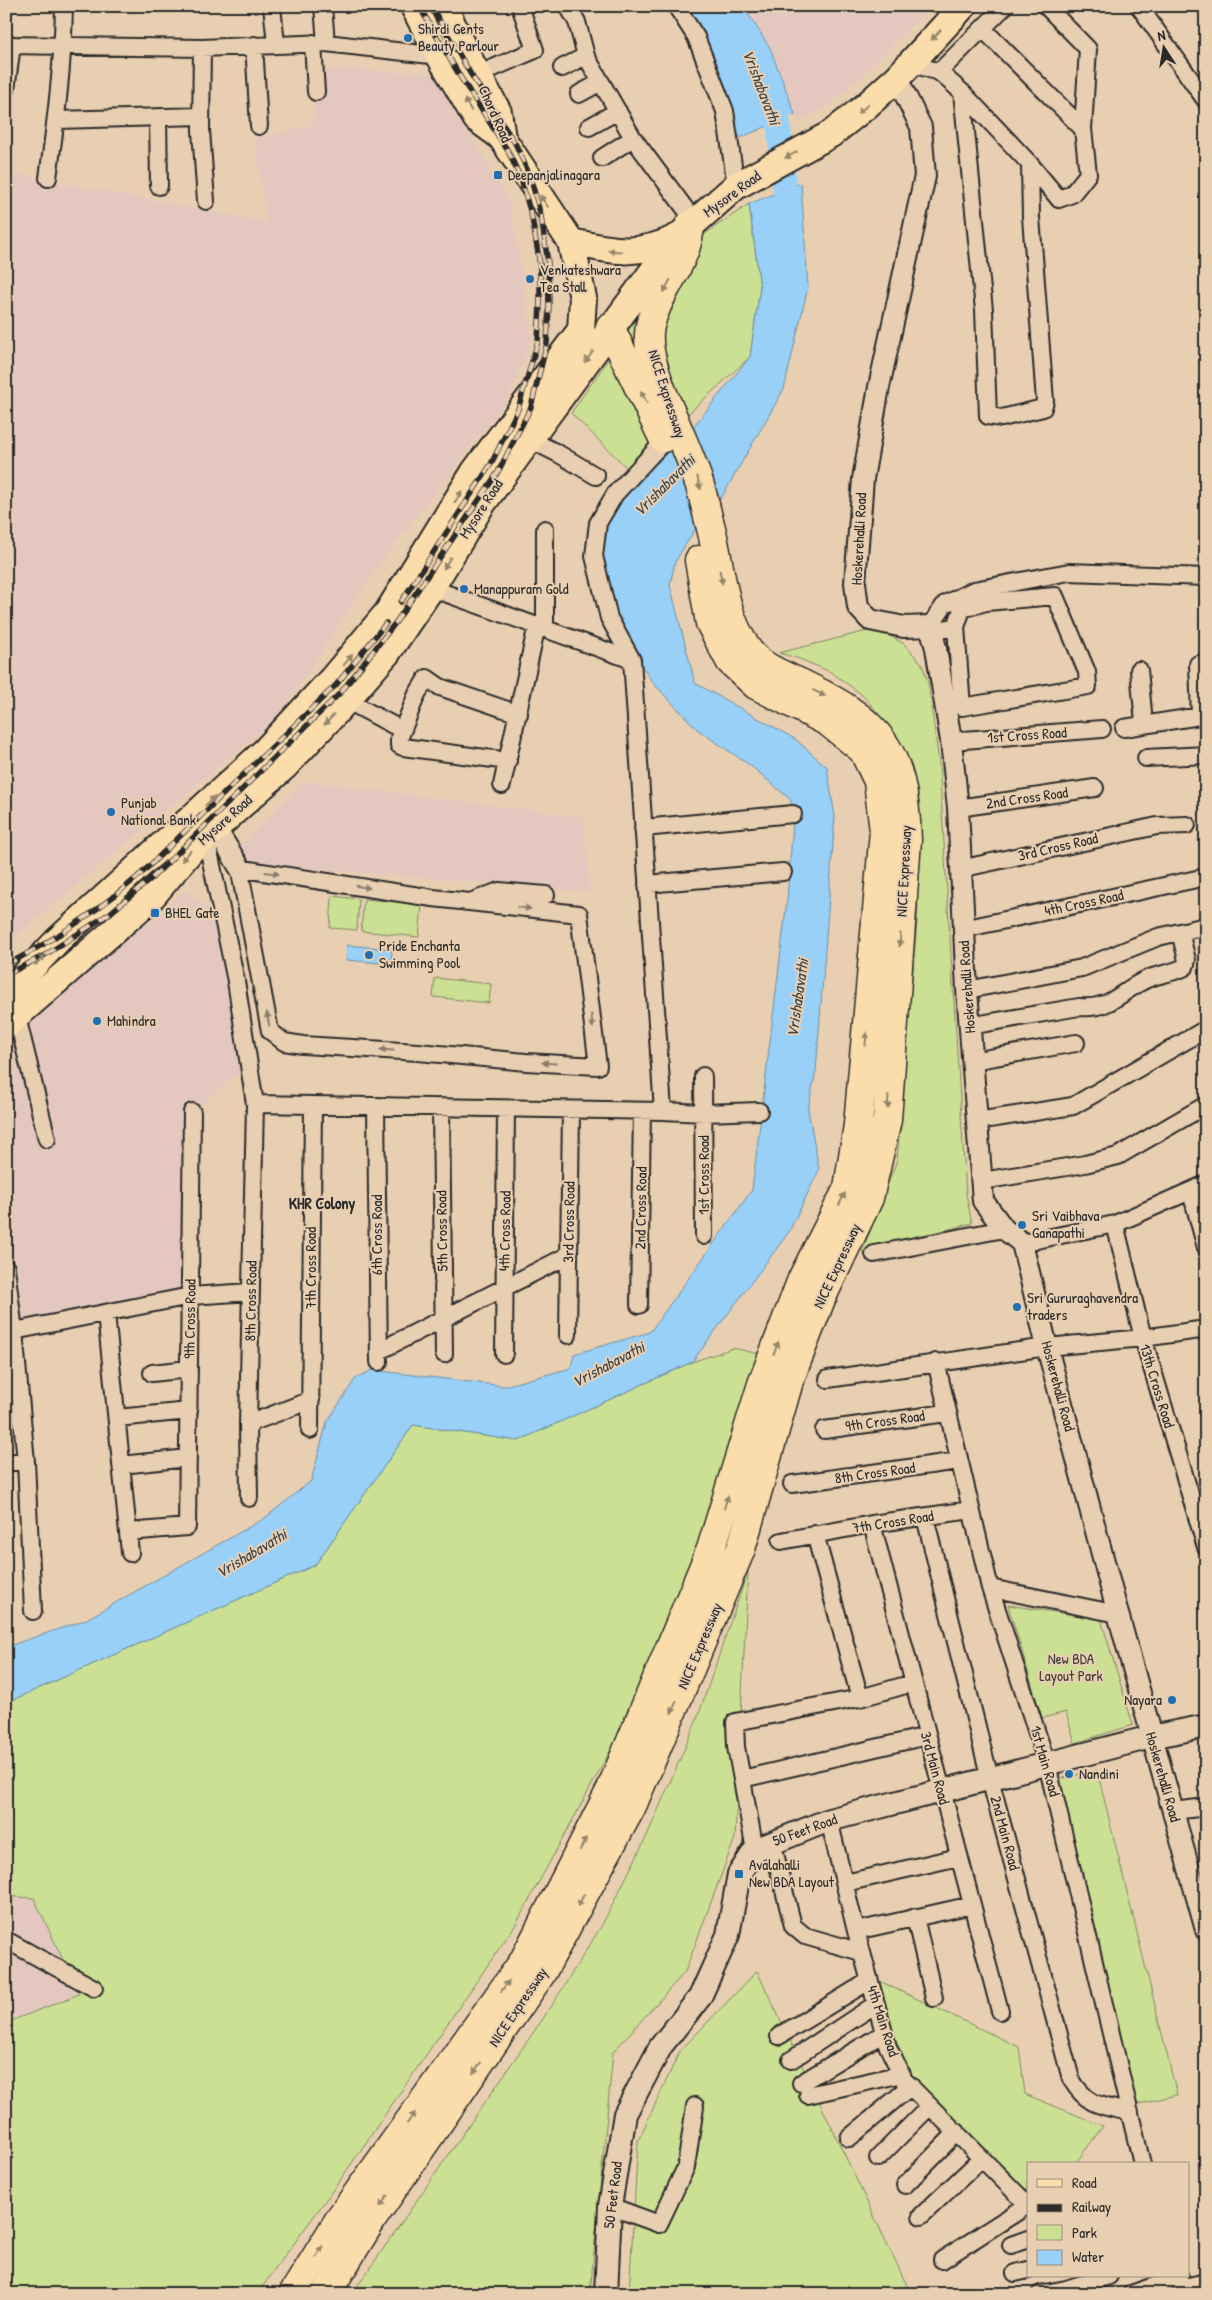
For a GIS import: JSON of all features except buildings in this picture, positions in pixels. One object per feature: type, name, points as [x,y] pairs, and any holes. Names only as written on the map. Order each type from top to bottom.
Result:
[{"type":"highway","name":"Chord Road","points":[[444,6],[451,51],[477,75],[498,112],[502,138],[571,242]]},
{"type":"highway","name":"Mysore Road","points":[[10,1012],[149,900],[192,849],[285,766],[387,653],[431,588],[482,504],[610,327],[688,228],[746,180],[826,136],[866,106],[963,6]]},
{"type":"highway","points":[[571,242],[612,251],[635,252],[660,246],[688,228]]},
{"type":"highway","name":"NICE Expressway","points":[[326,2294],[373,2218],[541,1974],[632,1806],[741,1549],[789,1381],[821,1299],[870,1198],[885,1130],[907,840],[906,803],[894,760],[872,726],[838,701],[768,668],[746,648],[729,614],[703,534],[683,492],[655,368],[650,327],[662,296],[683,257],[689,239],[688,228]]},
{"type":"highway","name":"Mysore Road","points":[[10,1012],[58,940],[265,751],[332,680],[388,612],[479,465],[581,330],[584,298],[571,242]]},
{"type":"highway","name":"NICE Expressway","points":[[610,327],[671,444]]},
{"type":"highway","name":"NICE Expressway","points":[[293,2293],[342,2215],[523,1962],[611,1789],[711,1549],[762,1384],[802,1279],[848,1188],[858,1125],[884,831],[878,781],[863,750],[828,722],[756,685],[730,662],[710,623],[703,534]]},
{"type":"main road","points":[[413,6],[451,51],[476,119],[502,138]]},
{"type":"main road","name":"50 Feet Road","points":[[606,2294],[610,2206],[625,2114],[661,2046],[700,1997],[728,1935],[739,1874],[763,1846],[829,1820],[1151,1737],[1206,1726]]},
{"type":"street","points":[[48,178],[58,120],[64,45],[64,6]]},
{"type":"street","points":[[272,6],[276,44]]},
{"type":"street","points":[[316,92],[323,6]]},
{"type":"street","points":[[477,75],[535,50],[520,6]]},
{"type":"street","points":[[568,6],[576,22],[586,56],[688,228]]},
{"type":"street","points":[[676,6],[696,37],[725,111],[746,180]]},
{"type":"street","points":[[939,72],[1005,6]]},
{"type":"street","points":[[903,70],[939,72],[962,92],[1030,164],[1059,199],[1072,194],[1088,174],[1083,129],[1088,49],[1046,6]]},
{"type":"street","points":[[1139,6],[1206,101]]},
{"type":"street","points":[[983,29],[1083,129]]},
{"type":"street","points":[[6,90],[9,45],[202,48],[320,43],[451,51]]},
{"type":"street","points":[[254,45],[259,126]]},
{"type":"street","points":[[202,48],[201,116],[206,201]]},
{"type":"street","points":[[562,68],[586,56]]},
{"type":"street","name":"Hoskerehalli Road","points":[[903,70],[921,127],[926,176],[877,396],[863,479],[855,583],[858,607],[870,620],[904,627],[931,628],[951,740],[958,808],[969,1026],[984,1201],[1004,1229],[1022,1243],[1047,1347],[1118,1614],[1206,1930]]},
{"type":"street","points":[[579,94],[601,82]]},
{"type":"street","points":[[962,92],[984,310],[988,416],[1002,418],[1043,408],[1045,401],[1031,217],[1030,164]]},
{"type":"street","points":[[589,127],[618,111]]},
{"type":"street","points":[[58,120],[201,116]]},
{"type":"street","points":[[158,117],[159,186]]},
{"type":"street","points":[[602,158],[633,138]]},
{"type":"street","points":[[529,439],[596,476]]},
{"type":"street","points":[[662,1111],[632,660],[610,618],[594,556],[598,523],[615,494],[671,444]]},
{"type":"street","points":[[502,785],[541,627],[546,529]]},
{"type":"street","points":[[931,628],[945,604],[974,590],[1069,572],[1206,577]]},
{"type":"street","points":[[431,588],[632,660]]},
{"type":"street","points":[[1055,596],[1087,672],[1088,686],[962,707],[956,627],[962,609],[986,602],[1055,596]]},
{"type":"street","points":[[931,628],[956,627]]},
{"type":"street","points":[[1124,728],[1144,723],[1203,716],[1198,664]]},
{"type":"street","points":[[1139,670],[1144,723]]},
{"type":"street","points":[[508,761],[403,747],[399,745],[402,730],[416,694],[427,678],[440,687],[519,714]]},
{"type":"street","points":[[346,700],[402,730]]},
{"type":"street","name":"1st Cross Road","points":[[951,740],[1102,729]]},
{"type":"street","points":[[1146,758],[1206,755]]},
{"type":"street","name":"2nd Cross Road","points":[[958,808],[1096,788]]},
{"type":"street","points":[[643,828],[793,814]]},
{"type":"street","name":"3rd Cross Road","points":[[960,869],[1157,826],[1187,825]]},
{"type":"street","points":[[212,831],[243,869],[470,902],[579,914],[598,1066],[526,1062],[437,1053],[303,1046],[284,1042],[270,1031],[240,872],[212,831]]},
{"type":"street","name":"8th Cross Road","points":[[212,831],[255,1104],[248,1424],[249,1498]]},
{"type":"street","points":[[647,884],[782,872]]},
{"type":"street","name":"4th Cross Road","points":[[963,929],[1206,877]]},
{"type":"street","points":[[470,902],[499,891],[546,895]]},
{"type":"street","points":[[967,990],[1082,968],[1158,937],[1206,926]]},
{"type":"street","points":[[969,1026],[1079,1007],[1094,1009],[1107,1004],[1141,982],[1185,967],[1187,960],[1180,932]]},
{"type":"street","points":[[10,1012],[47,1139]]},
{"type":"street","points":[[977,1122],[1073,1106],[1206,1029]]},
{"type":"street","points":[[972,1060],[1076,1043]]},
{"type":"street","points":[[437,1053],[448,1065],[491,1067]]},
{"type":"street","name":"1st Cross Road","points":[[703,1076],[705,1114],[704,1236]]},
{"type":"street","points":[[255,1104],[662,1111],[705,1114],[759,1111]]},
{"type":"street","points":[[982,1181],[1085,1164],[1118,1156],[1206,1105]]},
{"type":"street","name":"7th Cross Road","points":[[310,1430],[313,1106]]},
{"type":"street","name":"6th Cross Road","points":[[376,1107],[379,1357],[444,1319]]},
{"type":"street","name":"5th Cross Road","points":[[441,1108],[444,1354]]},
{"type":"street","name":"4th Cross Road","points":[[504,1354],[506,1109]]},
{"type":"street","name":"3rd Cross Road","points":[[568,1335],[571,1110]]},
{"type":"street","name":"2nd Cross Road","points":[[639,1305],[642,1111]]},
{"type":"street","name":"9th Cross Road","points":[[128,1532],[187,1527],[192,1112]]},
{"type":"street","points":[[1022,1243],[1115,1224],[1206,1184]]},
{"type":"street","points":[[1191,1192],[1205,1240]]},
{"type":"street","name":"13th Cross Road","points":[[1115,1224],[1143,1338],[1206,1547]]},
{"type":"street","points":[[874,1254],[1004,1229]]},
{"type":"street","points":[[444,1319],[569,1255]]},
{"type":"street","points":[[6,1268],[12,1338],[13,1406],[26,1462],[33,1611]]},
{"type":"street","points":[[12,1338],[106,1313],[190,1296],[251,1292]]},
{"type":"street","points":[[106,1313],[130,1553]]},
{"type":"street","points":[[828,1379],[1047,1347],[1206,1330]]},
{"type":"street","points":[[378,1333],[399,1332]]},
{"type":"street","name":"1st Main Road","points":[[936,1362],[946,1413],[990,1588],[1047,1764],[1142,2162]]},
{"type":"street","points":[[152,1373],[189,1368]]},
{"type":"street","points":[[248,1424],[311,1400]]},
{"type":"street","points":[[116,1418],[189,1411]]},
{"type":"street","name":"9th Cross Road","points":[[824,1430],[946,1413]]},
{"type":"street","points":[[121,1465],[188,1458]]},
{"type":"street","name":"8th Cross Road","points":[[792,1484],[958,1461]]},
{"type":"street","points":[[6,1462],[26,1462]]},
{"type":"street","name":"7th Cross Road","points":[[782,1540],[872,1524],[971,1510]]},
{"type":"street","name":"2nd Main Road","points":[[925,1517],[990,1778],[1071,2079],[1080,2094],[1093,2104],[1130,2112]]},
{"type":"street","name":"3rd Main Road","points":[[872,1524],[1000,2011]]},
{"type":"street","points":[[815,1534],[860,1698]]},
{"type":"street","points":[[990,1588],[1118,1614]]},
{"type":"street","points":[[861,1952],[805,1936],[793,1926],[763,1846],[742,1779],[735,1722],[860,1698],[913,1683]]},
{"type":"street","points":[[742,1779],[927,1736]]},
{"type":"street","points":[[1174,1811],[1206,1807]]},
{"type":"street","name":"4th Main Road","points":[[829,1820],[861,1952],[888,2047],[906,2080],[1027,2204]]},
{"type":"street","points":[[844,1883],[959,1857]]},
{"type":"street","points":[[856,1931],[972,1905]]},
{"type":"street","points":[[915,1917],[934,1998]]},
{"type":"street","points":[[6,1940],[94,1988]]},
{"type":"street","points":[[779,2036],[870,1981]]},
{"type":"street","points":[[791,2060],[876,2004]]},
{"type":"street","points":[[884,2033],[804,2089],[906,2080]]},
{"type":"street","points":[[849,2138],[906,2080]]},
{"type":"street","points":[[610,2206],[659,2224],[686,2167],[695,2106]]},
{"type":"street","points":[[878,2158],[930,2106]]},
{"type":"street","points":[[905,2185],[957,2132]]},
{"type":"street","points":[[921,2216],[982,2158]]},
{"type":"street","points":[[942,2260],[1027,2206]]},
{"type":"street","points":[[1011,2245],[1027,2239]]},
{"type":"street","points":[[1040,2294],[1066,2289],[1102,2278]]},
{"type":"street","points":[[1131,2294],[1183,2283],[1206,2282]]},
{"type":"shaded area","points":[[743,6],[930,6],[860,78],[830,104],[799,123],[770,48]]},
{"type":"shaded area","points":[[324,68],[436,74],[511,205],[532,340],[508,399],[383,559],[278,717],[6,944],[6,172],[266,222],[255,138],[310,126]]},
{"type":"shaded area","points":[[304,781],[584,817],[590,892],[254,864],[239,846]]},
{"type":"shaded area","points":[[185,890],[218,915],[253,1061],[192,1112],[189,1293],[17,1328],[6,1268],[6,1036],[45,1010]]},
{"type":"shaded area","points":[[6,1896],[34,1898],[79,1994],[6,2023]]},
{"type":"green space","points":[[749,204],[760,287],[750,357],[628,469],[571,413],[687,246]]},
{"type":"green space","points":[[867,631],[886,634],[903,643],[922,664],[928,682],[939,763],[966,1194],[972,1223],[862,1252],[897,1160],[918,909],[913,798],[893,735],[861,694],[831,672],[779,653]]},
{"type":"green space","points":[[332,896],[359,899],[357,930],[330,928]]},
{"type":"green space","points":[[364,899],[422,904],[419,937],[361,931]]},
{"type":"green space","points":[[435,978],[491,984],[489,1003],[433,997]]},
{"type":"green space","points":[[733,1348],[759,1354],[697,1546],[614,1744],[516,1924],[336,2186],[257,2294],[6,2294],[6,2023],[79,1994],[34,1898],[6,1896],[6,1703],[315,1565],[413,1425],[518,1441],[692,1362]]},
{"type":"green space","points":[[748,1571],[735,1838],[685,1972],[613,2052],[590,2294],[352,2294],[551,2007],[602,1925],[646,1838],[696,1722]]},
{"type":"green space","name":"New BDA Layout Park","points":[[1008,1605],[1101,1619],[1133,1725],[1075,1743],[1066,1712],[1042,1718]]},
{"type":"green space","points":[[1097,1770],[1177,2095],[1134,2105],[1055,1780]]},
{"type":"green space","points":[[757,1971],[911,2294],[629,2294],[638,2141],[680,2051]]},
{"type":"green space","points":[[877,1980],[1019,2047],[1025,2094],[1103,2126],[1076,2162],[1027,2162],[1027,2199],[905,2074]]},
{"type":"water","points":[[683,6],[743,6],[770,48],[795,114],[740,138],[700,34]]},
{"type":"water","points":[[801,183],[808,287],[784,389],[723,495],[694,531],[675,562],[670,585],[695,683],[795,739],[827,767],[835,817],[816,1071],[808,1109],[819,1170],[789,1232],[692,1362],[518,1441],[413,1425],[315,1565],[6,1703],[6,1647],[85,1620],[265,1518],[311,1481],[327,1422],[356,1378],[372,1370],[504,1386],[571,1368],[574,1354],[650,1332],[752,1190],[787,900],[794,810],[790,799],[751,766],[698,730],[653,683],[618,629],[604,587],[601,539],[615,505],[693,427],[750,357],[760,287],[749,204]]},
{"type":"water","name":"Pride Enchanta Swimming Pool","points":[[347,945],[392,949],[391,964],[346,960]]},
{"type":"waterway","name":"Vrishabavathi","points":[[767,92],[778,118],[788,221]]},
{"type":"railway","points":[[401,602],[491,464],[518,409],[538,341],[540,304],[540,265],[532,218],[521,179],[508,151],[461,78],[419,6]]},
{"type":"railway","points":[[6,975],[45,955],[110,913],[151,879],[341,692],[396,622],[498,472],[531,407],[547,343],[549,306],[548,263],[541,216],[530,176],[516,145],[470,73],[431,6]]},
{"type":"railway","points":[[6,965],[78,923],[143,872],[336,685],[386,623]]},
{"type":"place","name":"Shirdi Gents Beauty Parlour","points":[[408,38]]},
{"type":"place","name":"Deepanjalinagara","points":[[498,175]]},
{"type":"place","name":"Venkateshwara Tea Stall","points":[[530,279]]},
{"type":"place","name":"Manappuram Gold","points":[[464,589]]},
{"type":"place","name":"Punjab National Bank","points":[[111,812]]},
{"type":"place","name":"BHEL Gate","points":[[155,913]]},
{"type":"place","name":"Pride Enchanta Swimming Pool","points":[[369,955]]},
{"type":"place","name":"Mahindra","points":[[97,1021]]},
{"type":"place","name":"Sri Vaibhava Ganapathi","points":[[1022,1225]]},
{"type":"place","name":"Sri Gururaghavendra traders","points":[[1017,1307]]},
{"type":"place","name":"Nayara","points":[[1172,1700]]},
{"type":"place","name":"Nandini","points":[[1069,1774]]},
{"type":"place","name":"Avalahalli New BDA Layout","points":[[739,1874]]},
{"type":"district","name":"KHR Colony","points":[[322,1203]]}]
